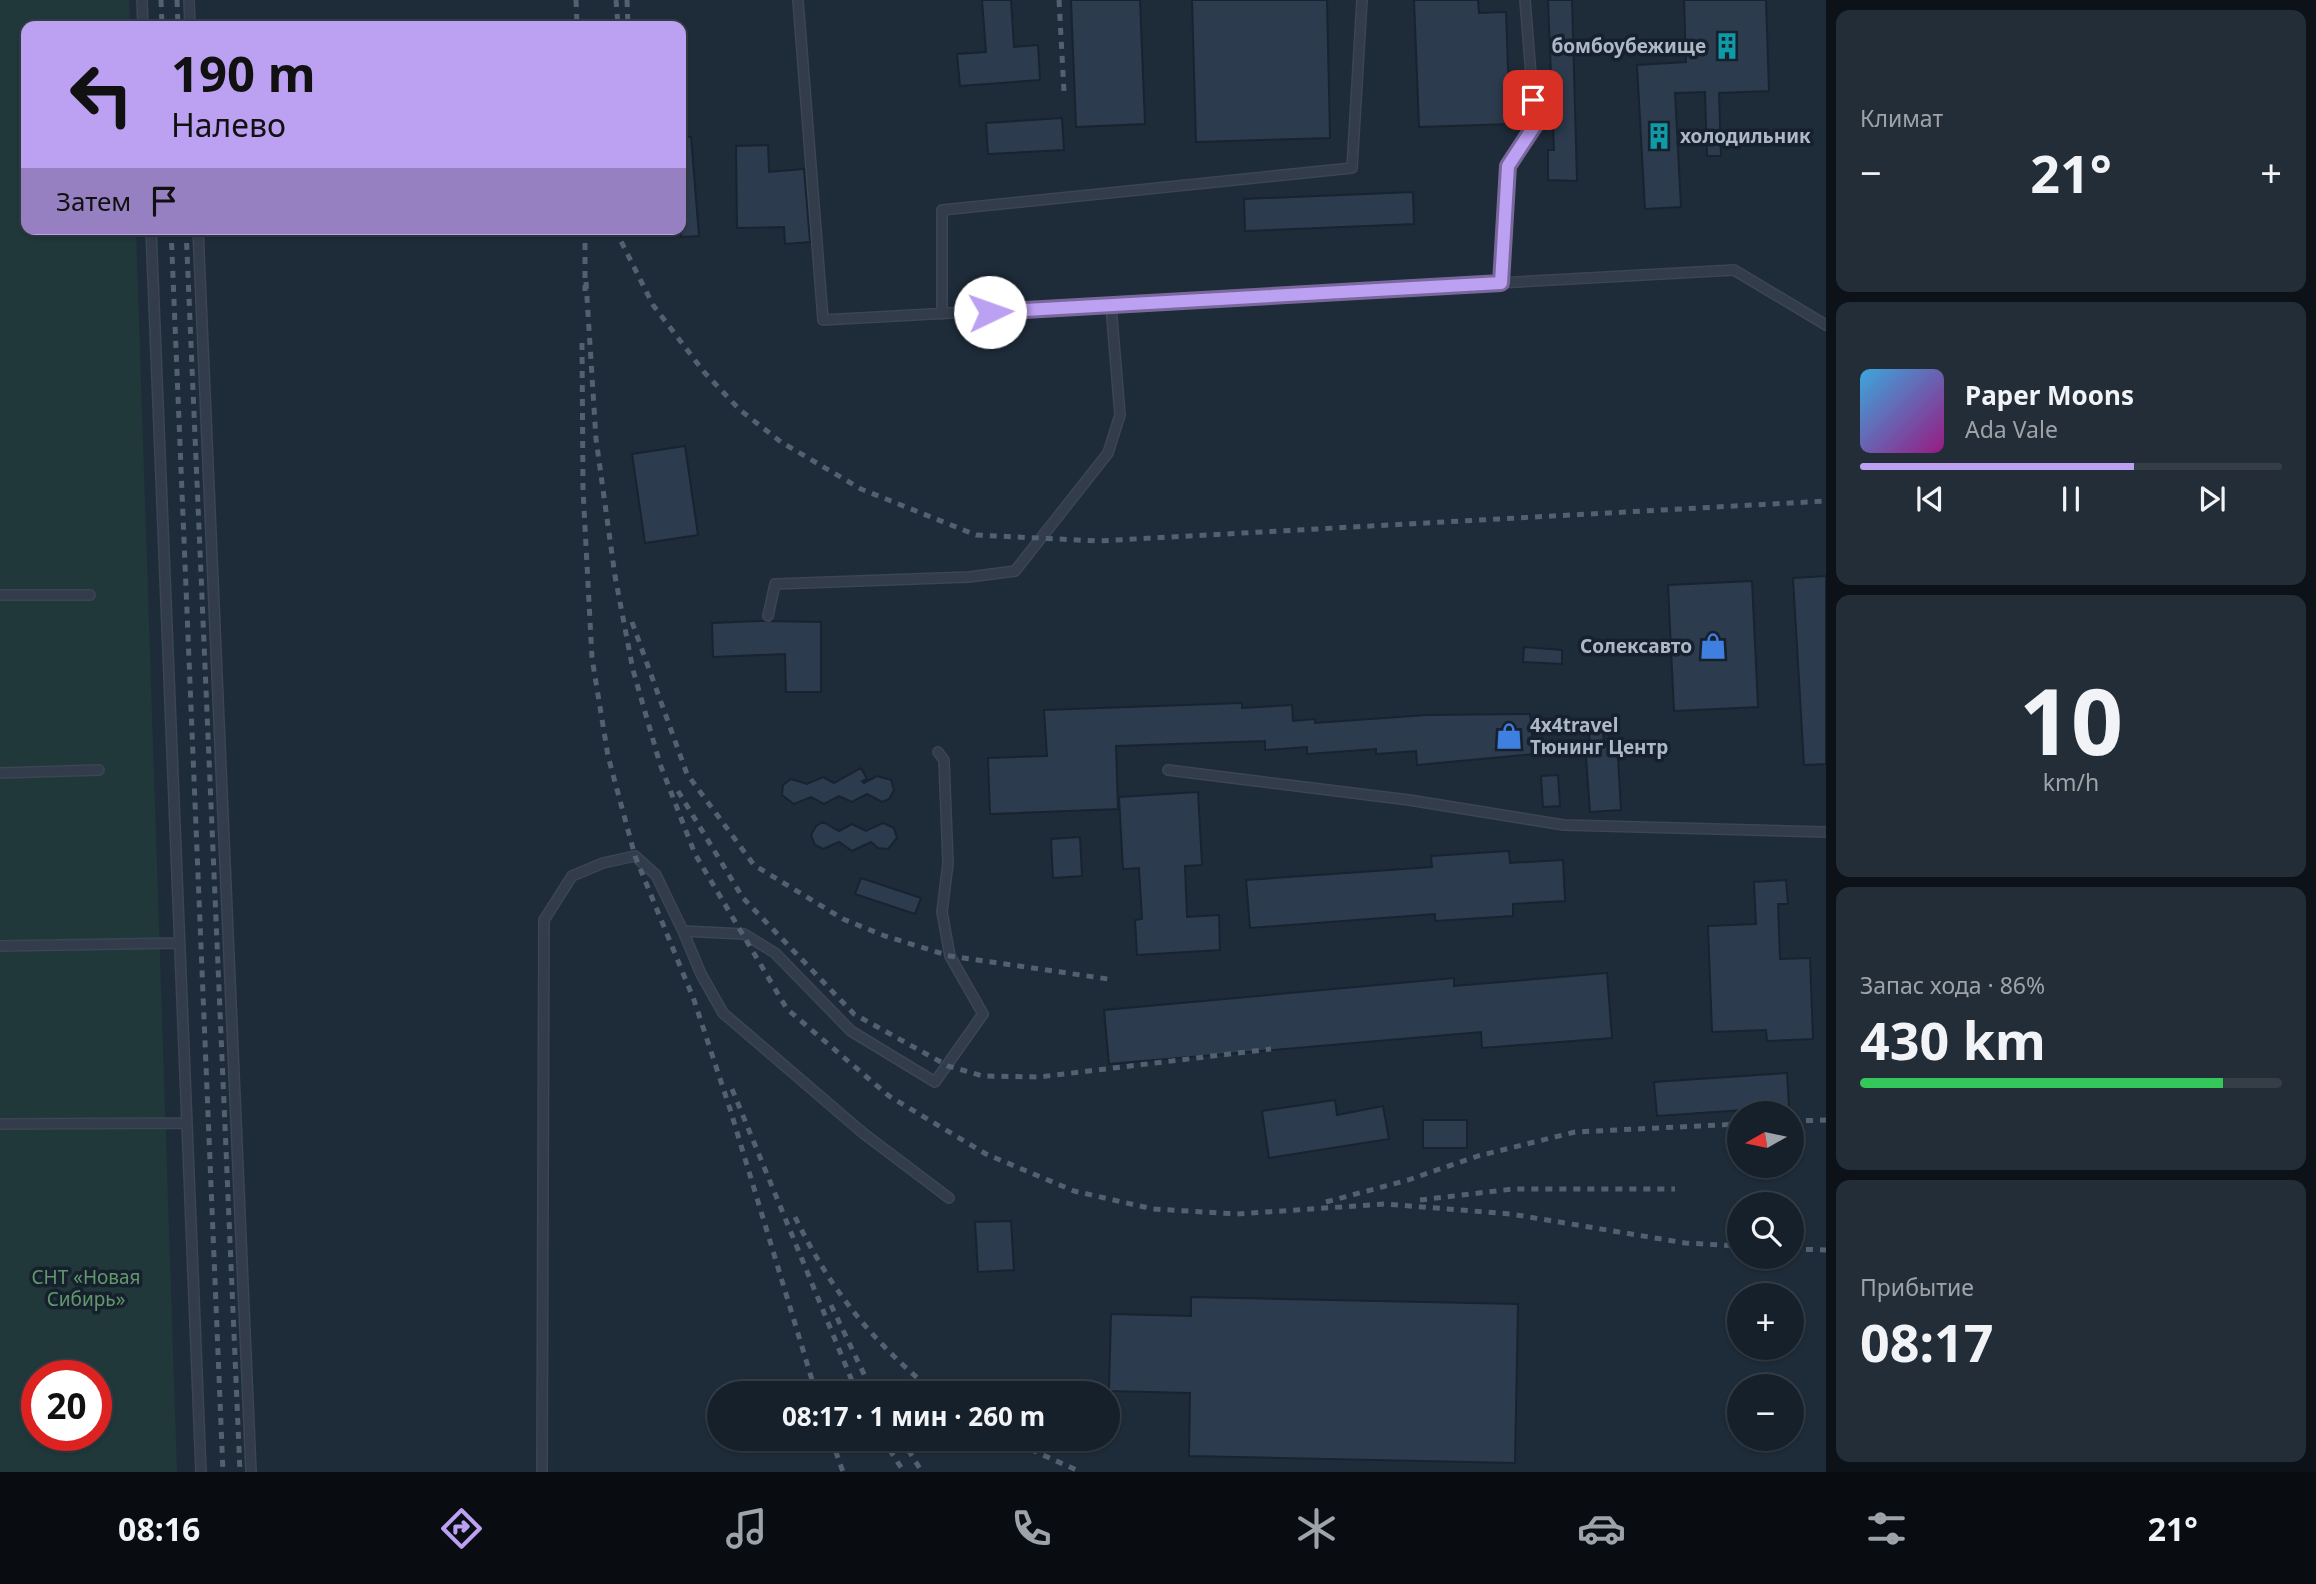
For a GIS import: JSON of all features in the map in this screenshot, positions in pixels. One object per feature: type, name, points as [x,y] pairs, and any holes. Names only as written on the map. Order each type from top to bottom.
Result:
[{"type":"lane","points":[[142,0],[143,21]]},
{"type":"lane","points":[[189,0],[190,21]]},
{"type":"lane","points":[[798,0],[823,320],[1734,270],[1826,325]]},
{"type":"lane","points":[[942,314],[942,210],[1352,169],[1362,0]]},
{"type":"lane","points":[[1501,283],[1508,166],[1535,125],[1525,0]]},
{"type":"lane","points":[[151,235],[201,1472]]},
{"type":"lane","points":[[198,235],[251,1472]]},
{"type":"lane","points":[[768,616],[775,584],[968,576],[1015,571],[1108,453],[1120,415],[1111,306]]},
{"type":"lane","points":[[0,595],[90,595]]},
{"type":"lane","points":[[683,931],[744,934],[775,953],[851,1031],[935,1082],[983,1014],[950,956],[942,912],[948,863],[944,760],[938,752]]},
{"type":"lane","points":[[0,773],[99,770]]},
{"type":"lane","points":[[1167,770],[1409,800],[1564,825],[1826,832]]},
{"type":"lane","points":[[542,1472],[544,920],[572,876],[603,863],[635,856],[656,875],[701,974],[723,1013],[863,1133],[950,1198]]},
{"type":"lane","points":[[0,946],[180,943]]},
{"type":"lane","points":[[0,1124],[186,1123]]},
{"type":"green space","name":"СНТ «Новая Сибирь»","points":[[0,0],[129,0],[130,21],[21,21],[21,235],[136,235],[177,1472],[0,1472]]},
{"type":"building","points":[[982,0],[1011,0],[1014,47],[1038,45],[1040,80],[960,86],[957,54],[986,52]]},
{"type":"building","points":[[1071,0],[1140,0],[1145,124],[1076,127]]},
{"type":"building","points":[[1192,0],[1327,0],[1330,138],[1196,142]]},
{"type":"building","points":[[1414,0],[1478,0],[1479,13],[1506,12],[1510,124],[1419,127]]},
{"type":"building","points":[[1548,0],[1572,0],[1577,181],[1548,180],[1548,150],[1554,150]]},
{"type":"building","name":"бомбоубежище","points":[[1684,0],[1766,0],[1769,91],[1719,93],[1721,156],[1707,156],[1705,92],[1675,93],[1681,207],[1645,209],[1637,65],[1686,62]]},
{"type":"building","points":[[1062,118],[1064,150],[988,154],[986,123]]},
{"type":"building","points":[[686,137],[691,137],[699,236],[681,237],[686,235]]},
{"type":"building","points":[[768,145],[769,172],[804,169],[810,242],[785,244],[784,227],[737,228],[736,146]]},
{"type":"building","points":[[1413,192],[1414,224],[1245,231],[1244,199]]},
{"type":"building","points":[[685,446],[698,535],[645,543],[632,454]]},
{"type":"building","points":[[1826,576],[1826,764],[1804,765],[1793,578]]},
{"type":"building","name":"Солексавто","points":[[1752,581],[1758,707],[1674,711],[1668,585]]},
{"type":"building","points":[[821,622],[821,692],[786,692],[785,654],[713,657],[712,623]]},
{"type":"building","points":[[1524,647],[1562,650],[1562,664],[1523,662]]},
{"type":"building","points":[[1242,703],[1242,708],[1292,705],[1293,721],[1315,719],[1315,723],[1427,715],[1530,714],[1534,754],[1417,765],[1416,751],[1376,754],[1376,749],[1307,754],[1307,747],[1265,750],[1265,741],[1116,746],[1118,809],[990,814],[988,758],[1047,756],[1044,710]]},
{"type":"building","points":[[1602,722],[1604,742],[1617,741],[1621,810],[1590,812],[1585,743],[1590,743],[1588,724]]},
{"type":"building","points":[[861,768],[867,779],[862,781],[864,783],[877,776],[891,780],[894,790],[889,799],[882,802],[867,794],[852,802],[839,796],[824,804],[811,797],[794,804],[782,795],[783,785],[791,779],[807,784],[823,777],[834,783]]},
{"type":"building","points":[[1558,775],[1560,806],[1543,807],[1541,776]]},
{"type":"building","points":[[1198,792],[1202,865],[1185,866],[1187,917],[1219,915],[1220,950],[1137,955],[1135,920],[1142,919],[1139,868],[1123,869],[1119,797]]},
{"type":"building","points":[[823,822],[839,831],[852,824],[866,831],[883,823],[894,828],[897,838],[888,849],[878,848],[871,842],[852,851],[839,842],[823,849],[815,845],[811,835],[816,826]]},
{"type":"building","points":[[1080,837],[1082,876],[1053,878],[1051,839]]},
{"type":"building","points":[[1509,851],[1510,863],[1563,860],[1565,901],[1513,904],[1513,916],[1435,921],[1435,914],[1250,928],[1246,880],[1432,867],[1431,856]]},
{"type":"building","points":[[861,878],[921,898],[915,914],[855,894]]},
{"type":"building","points":[[1786,880],[1788,904],[1778,904],[1780,959],[1810,958],[1813,1039],[1767,1041],[1766,1030],[1712,1032],[1708,926],[1756,924],[1754,882]]},
{"type":"building","points":[[1607,973],[1612,1038],[1482,1048],[1481,1032],[1109,1064],[1104,1010],[1454,978],[1454,986]]},
{"type":"building","points":[[1787,1073],[1789,1101],[1727,1101],[1727,1111],[1657,1116],[1654,1082]]},
{"type":"building","points":[[1335,1100],[1337,1115],[1383,1106],[1389,1139],[1269,1158],[1262,1111]]},
{"type":"building","points":[[1423,1120],[1467,1120],[1467,1148],[1423,1148]]},
{"type":"building","points":[[1011,1221],[1014,1270],[978,1272],[975,1222]]},
{"type":"building","points":[[1191,1297],[1518,1304],[1515,1463],[1189,1456],[1190,1393],[1120,1391],[1120,1381],[1109,1381],[1111,1314],[1191,1316]]},
{"type":"railway","points":[[161,0],[162,21]]},
{"type":"railway","points":[[177,0],[178,21]]},
{"type":"railway","points":[[576,0],[577,21]]},
{"type":"railway","points":[[616,0],[618,21]]},
{"type":"railway","points":[[627,0],[628,21]]},
{"type":"railway","points":[[1059,0],[1064,92]]},
{"type":"railway","points":[[171,235],[223,1472]]},
{"type":"railway","points":[[186,235],[240,1472]]},
{"type":"railway","points":[[585,235],[585,291]]},
{"type":"railway","points":[[618,235],[653,305],[704,372],[740,410],[781,442],[861,489],[976,535],[1098,541],[1826,501]]},
{"type":"railway","points":[[586,282],[596,439],[615,576],[633,670],[660,764],[695,854],[787,1009],[889,1096],[986,1154],[1074,1191],[1153,1209],[1237,1214],[1385,1204],[1511,1214],[1685,1243],[1727,1245]]},
{"type":"railway","points":[[582,343],[583,490],[592,658],[608,756],[635,856],[694,1000],[730,1109],[812,1381]]},
{"type":"railway","points":[[632,622],[687,774],[754,865],[843,919],[885,936],[950,956],[1108,979]]},
{"type":"railway","points":[[678,791],[743,898],[854,1014],[948,1066],[983,1076],[1039,1077],[1271,1049]]},
{"type":"railway","points":[[732,1089],[852,1381]]},
{"type":"railway","points":[[1804,1121],[1826,1120]]},
{"type":"railway","points":[[1326,1202],[1408,1180],[1478,1156],[1575,1132],[1727,1125]]},
{"type":"railway","points":[[1420,1200],[1513,1189],[1675,1189]]},
{"type":"railway","points":[[795,1217],[823,1269],[854,1313],[921,1381]]},
{"type":"railway","points":[[1804,1249],[1826,1250]]},
{"type":"railway","points":[[831,1305],[867,1381]]},
{"type":"railway","points":[[836,1451],[843,1472]]},
{"type":"railway","points":[[890,1451],[904,1472]]},
{"type":"railway","points":[[909,1451],[922,1472]]},
{"type":"railway","points":[[1034,1451],[1081,1472]]},
{"type":"place","name":"бомбоубежище","points":[[1727,46]]},
{"type":"place","name":"холодильник","points":[[1659,136]]},
{"type":"place","name":"Солексавто","points":[[1713,646]]},
{"type":"place","name":"4x4travel Тюнинг Центр","points":[[1509,736]]},
{"type":"route","points":[[990,312],[1501,283],[1508,166],[1535,125],[1533,100]]}]
